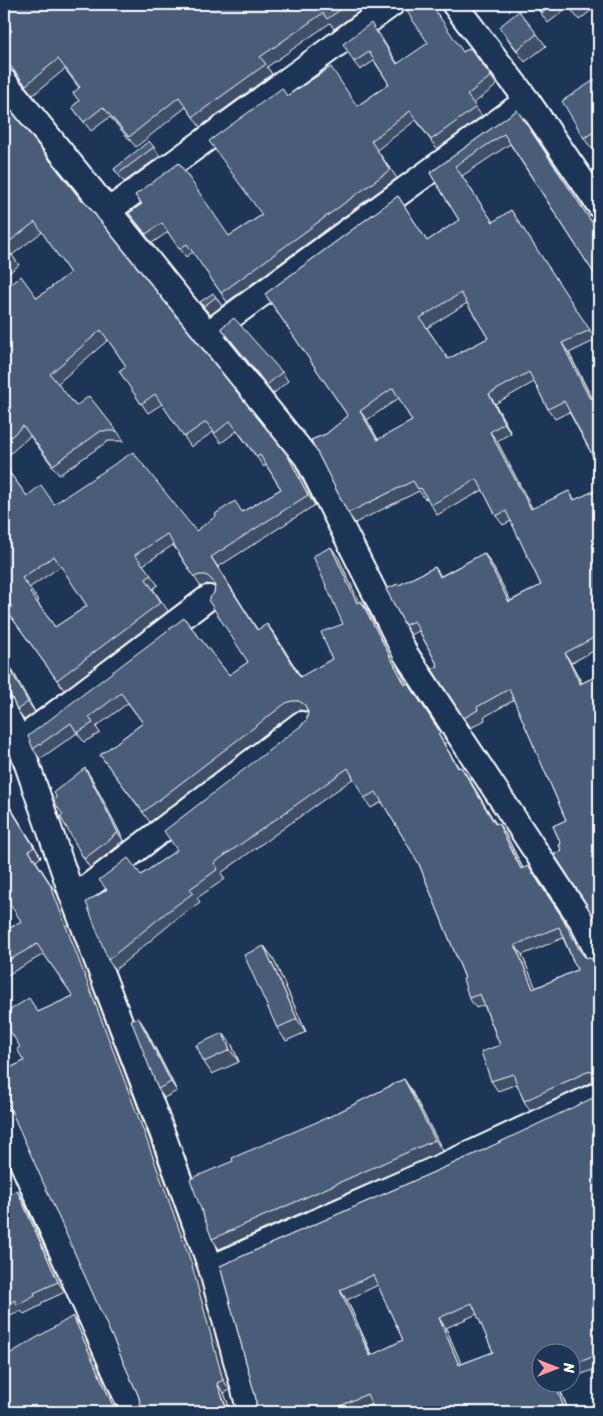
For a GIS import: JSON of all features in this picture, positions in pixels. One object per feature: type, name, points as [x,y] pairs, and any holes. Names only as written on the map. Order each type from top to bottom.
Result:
[{"type":"street","points":[[108,210],[392,4]]},
{"type":"street","points":[[454,4],[527,100],[599,205]]},
{"type":"street","points":[[4,81],[307,458],[405,653],[581,920],[599,955]]},
{"type":"street","points":[[207,334],[527,100]]},
{"type":"street","points":[[19,741],[208,598]]},
{"type":"street","points":[[4,709],[19,741],[73,898],[162,1132],[211,1268],[250,1412]]},
{"type":"street","points":[[73,898],[301,724]]},
{"type":"street","points":[[211,1268],[476,1151],[599,1094]]},
{"type":"street","points":[[4,1122],[133,1412]]},
{"type":"building","points":[[4,4],[349,4],[327,19],[323,13],[260,57],[266,64],[193,117],[179,97],[129,137],[103,107],[84,122],[72,107],[79,101],[73,93],[80,87],[58,59],[26,85],[4,60],[4,51],[10,46],[4,37],[12,31],[4,21]]},
{"type":"building","points":[[402,4],[431,4],[463,52],[470,48],[491,76],[467,95],[476,107],[431,140],[410,111],[371,141],[390,170],[221,293],[187,244],[179,249],[162,223],[146,234],[129,213],[142,204],[135,195],[179,163],[229,236],[262,215],[209,141],[282,88],[287,96],[331,67],[357,106],[389,84],[369,52],[354,62],[343,44],[371,23],[397,64],[428,43]]},
{"type":"building","points":[[534,4],[554,4],[542,13]]},
{"type":"building","points":[[567,4],[580,4],[572,10]]},
{"type":"building","points":[[519,11],[537,34],[517,50],[499,27]]},
{"type":"building","points":[[599,36],[599,51],[593,40]]},
{"type":"building","points":[[599,77],[599,129],[584,138],[562,101]]},
{"type":"building","points":[[4,102],[288,456],[308,495],[211,557],[257,630],[267,624],[300,677],[332,659],[321,632],[343,624],[313,556],[331,547],[357,603],[361,601],[405,685],[408,683],[440,732],[438,734],[458,768],[461,767],[495,824],[498,823],[521,869],[528,866],[562,917],[585,957],[592,959],[599,957],[599,1073],[594,1071],[587,1072],[524,1101],[513,1074],[491,1081],[481,1052],[500,1045],[480,994],[469,998],[463,979],[465,978],[419,864],[376,792],[364,798],[348,768],[214,863],[218,869],[190,889],[193,893],[108,960],[86,902],[107,890],[99,880],[128,858],[141,875],[177,850],[164,831],[302,725],[307,719],[308,712],[305,705],[299,701],[286,703],[143,812],[100,755],[143,723],[121,693],[89,717],[93,723],[77,733],[71,723],[33,749],[28,736],[184,618],[229,675],[248,662],[208,600],[214,593],[215,586],[212,580],[206,575],[194,577],[167,534],[135,555],[151,575],[146,579],[161,602],[57,680],[7,611],[12,607],[4,596],[4,465],[27,496],[41,485],[54,504],[133,452],[196,531],[216,516],[215,514],[235,501],[242,512],[281,489],[260,455],[257,457],[230,421],[215,433],[206,422],[184,437],[155,394],[141,404],[119,371],[126,366],[101,330],[50,374],[76,406],[89,396],[117,431],[101,431],[53,465],[23,426],[4,443],[4,289],[21,276],[37,298],[70,273],[35,222],[5,245],[12,255],[4,262]],"holes":[[[54,556],[87,606],[55,627],[30,593],[32,591],[22,578]],[[559,927],[577,970],[533,989],[515,945]]]},
{"type":"building","points":[[517,110],[599,233],[599,281],[504,134],[455,166],[493,222],[511,210],[590,330],[562,343],[590,399],[599,394],[599,457],[595,460],[564,401],[548,409],[529,372],[489,394],[504,423],[490,432],[531,509],[569,491],[574,500],[594,491],[599,501],[599,635],[565,653],[580,684],[599,675],[599,929],[586,903],[554,854],[562,851],[553,826],[566,820],[509,689],[477,707],[478,710],[464,718],[432,669],[438,666],[414,621],[405,625],[386,589],[399,585],[435,567],[440,577],[484,553],[509,602],[541,585],[506,511],[496,516],[477,479],[431,505],[421,488],[418,489],[413,481],[348,513],[311,440],[326,434],[348,416],[265,294],[398,196],[427,241],[459,220],[430,173]],"holes":[[[461,293],[488,338],[448,359],[420,318]],[[393,388],[412,421],[377,440],[360,411]]]},
{"type":"building","points":[[149,141],[154,147],[118,174],[114,169]]},
{"type":"building","points":[[213,293],[216,297],[204,306],[200,302]]},
{"type":"building","points":[[234,318],[282,372],[267,385],[221,328]]},
{"type":"building","points":[[4,658],[28,702],[17,710],[10,693],[4,687]]},
{"type":"building","points":[[85,768],[118,833],[84,859],[60,816],[63,815],[54,802],[56,797],[54,792]]},
{"type":"building","points":[[4,798],[34,847],[29,851],[50,884],[142,1127],[191,1262],[223,1380],[217,1383],[228,1412],[135,1412],[140,1404],[139,1397],[9,1106],[4,1101],[4,1071],[24,1061],[17,1049],[20,1047],[4,1021],[4,1014],[29,998],[38,1012],[73,996],[37,944],[4,963],[4,932],[21,921],[4,895]]},
{"type":"building","points":[[264,946],[297,1019],[277,1028],[244,955]]},
{"type":"building","points":[[138,1017],[171,1082],[158,1089],[131,1020]]},
{"type":"building","points":[[223,1033],[230,1050],[204,1062],[196,1045]]},
{"type":"building","points":[[404,1079],[435,1140],[212,1239],[190,1179],[233,1161],[232,1158],[331,1116]]},
{"type":"building","points":[[599,1095],[599,1375],[592,1357],[580,1362],[580,1344],[530,1344],[530,1394],[559,1394],[563,1405],[545,1412],[375,1412],[367,1394],[327,1412],[252,1412],[256,1406],[256,1399],[220,1266],[475,1154]],"holes":[[[373,1275],[403,1340],[370,1356],[340,1290]],[[472,1303],[493,1352],[459,1365],[439,1318]]]},
{"type":"building","points":[[17,1190],[58,1282],[34,1293],[35,1295],[17,1305],[15,1300],[4,1306],[4,1197]]},
{"type":"building","points":[[73,1316],[117,1412],[4,1412],[4,1357]]}]
